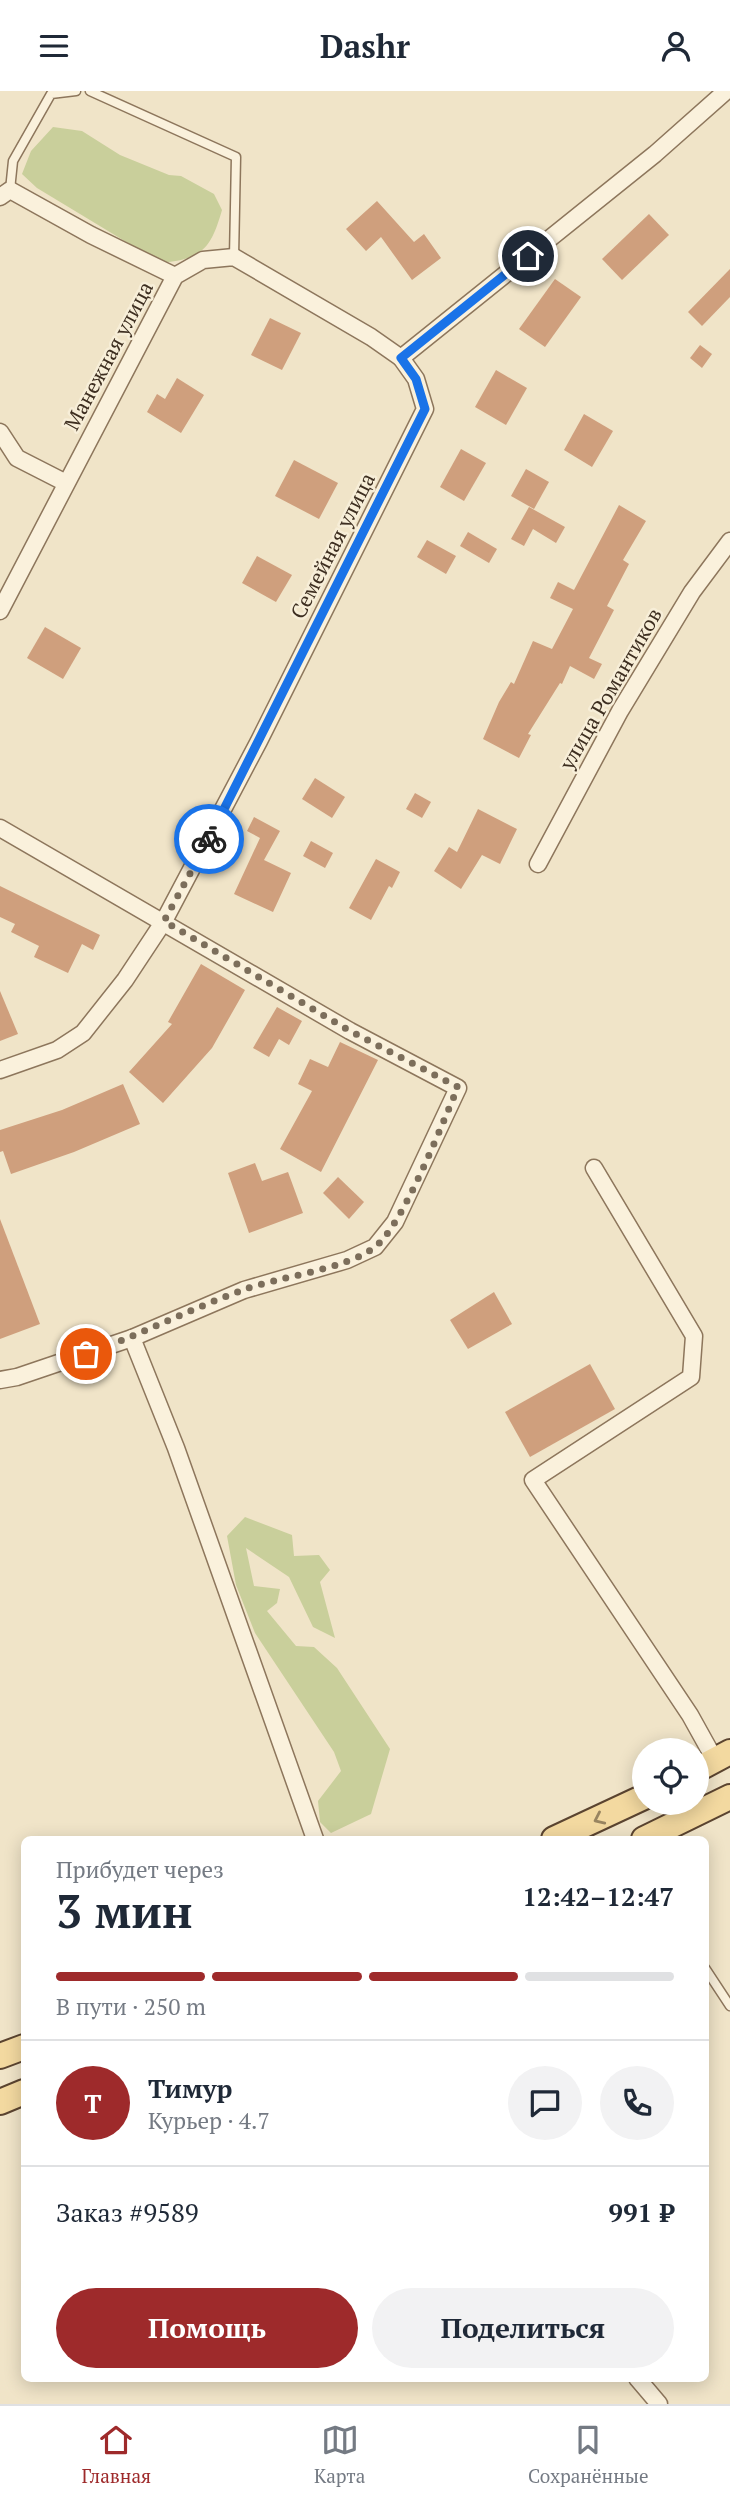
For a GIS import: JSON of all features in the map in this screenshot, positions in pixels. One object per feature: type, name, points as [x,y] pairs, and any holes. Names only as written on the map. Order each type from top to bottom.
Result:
[{"type":"main road","points":[[650,1836],[730,1797]]},
{"type":"main road","points":[[560,1836],[632,1803]]},
{"type":"main road","points":[[0,2056],[21,2048]]},
{"type":"main road","points":[[0,2093],[21,2085]]},
{"type":"main road","points":[[0,2102],[21,2093]]},
{"type":"street","points":[[234,257],[371,337],[401,358],[655,154],[726,91]]},
{"type":"street","points":[[5,194],[175,276]]},
{"type":"street","name":"Манежная улица","points":[[0,611],[175,276],[204,260],[234,257]]},
{"type":"street","name":"Семейная улица","points":[[0,1070],[57,1050],[83,1033],[125,980],[164,921],[259,741],[425,409],[416,379],[401,358]]},
{"type":"street","points":[[0,432],[17,458],[65,483]]},
{"type":"street","name":"улица Романтиков","points":[[538,865],[620,711],[692,592],[730,541]]},
{"type":"street","points":[[0,828],[350,1031],[458,1087],[395,1222],[374,1247],[347,1260],[244,1290],[132,1338],[17,1377],[0,1380]]},
{"type":"street","points":[[594,1168],[694,1336],[691,1377],[533,1481],[690,1714],[714,1761]]},
{"type":"street","points":[[132,1338],[181,1461],[314,1836]]},
{"type":"street","points":[[640,2382],[659,2404]]},
{"type":"lane","points":[[5,194],[13,161],[51,94],[76,91]]},
{"type":"lane","points":[[90,91],[236,157],[234,257]]},
{"type":"lane","points":[[709,1974],[730,2006]]},
{"type":"green space","points":[[53,127],[82,131],[120,155],[169,175],[181,176],[214,194],[222,210],[209,242],[203,249],[187,258],[161,263],[37,188],[22,174],[31,151]]},
{"type":"green space","points":[[245,1517],[292,1535],[294,1556],[319,1555],[330,1570],[320,1582],[335,1638],[313,1627],[289,1577],[246,1548],[254,1586],[280,1589],[277,1603],[267,1611],[296,1646],[314,1647],[337,1668],[390,1749],[371,1814],[331,1833],[320,1822],[318,1801],[341,1771],[334,1752],[255,1633],[236,1585],[227,1536]]},
{"type":"building","points":[[377,201],[414,242],[424,234],[441,258],[412,280],[381,237],[366,251],[346,229]]},
{"type":"building","points":[[649,214],[669,235],[622,280],[602,259]]},
{"type":"building","points":[[730,269],[730,297],[702,326],[688,312]]},
{"type":"building","points":[[555,279],[581,297],[545,347],[519,329]]},
{"type":"building","points":[[270,318],[301,333],[282,370],[251,355]]},
{"type":"building","points":[[700,345],[712,354],[702,368],[690,358]]},
{"type":"building","points":[[496,370],[527,388],[506,425],[475,407]]},
{"type":"building","points":[[177,378],[204,395],[181,433],[147,412],[157,394],[165,399]]},
{"type":"building","points":[[584,414],[613,431],[592,467],[564,450]]},
{"type":"building","points":[[461,449],[486,463],[464,501],[440,487]]},
{"type":"building","points":[[294,460],[338,483],[319,519],[275,496]]},
{"type":"building","points":[[526,469],[549,482],[534,509],[511,496]]},
{"type":"building","points":[[619,505],[646,521],[623,560],[629,564],[607,606],[614,610],[589,658],[602,664],[594,679],[570,666],[562,684],[560,683],[528,734],[531,735],[519,758],[483,739],[499,702],[511,682],[514,684],[533,641],[552,649],[573,609],[550,598],[558,582],[574,590]]},
{"type":"building","points":[[529,507],[565,527],[556,543],[533,529],[524,546],[511,539]]},
{"type":"building","points":[[468,532],[497,549],[489,563],[460,546]]},
{"type":"building","points":[[427,540],[456,556],[446,574],[417,557]]},
{"type":"building","points":[[257,556],[292,575],[276,602],[242,583]]},
{"type":"building","points":[[45,627],[81,648],[63,679],[27,658]]},
{"type":"building","points":[[315,778],[345,797],[332,818],[302,799]]},
{"type":"building","points":[[415,793],[431,802],[422,818],[406,809]]},
{"type":"building","points":[[478,809],[517,829],[500,864],[482,855],[461,889],[434,871],[449,847],[457,852]]},
{"type":"building","points":[[254,817],[280,831],[264,860],[291,873],[273,912],[234,894],[260,838],[247,831]]},
{"type":"building","points":[[311,841],[333,853],[325,868],[303,856]]},
{"type":"building","points":[[376,859],[400,872],[392,888],[389,886],[371,920],[349,908]]},
{"type":"building","points":[[0,886],[100,935],[93,950],[82,944],[68,973],[34,957],[39,946],[11,932],[15,924],[0,917]]},
{"type":"building","points":[[201,964],[245,990],[212,1048],[163,1103],[129,1072],[172,1024],[168,1022]]},
{"type":"building","points":[[0,991],[18,1034],[0,1041]]},
{"type":"building","points":[[277,1007],[302,1021],[289,1045],[279,1039],[269,1057],[253,1048]]},
{"type":"building","points":[[340,1042],[378,1060],[321,1172],[280,1149],[312,1091],[298,1084],[310,1059],[328,1067]]},
{"type":"building","points":[[123,1084],[140,1124],[74,1152],[11,1174],[3,1151],[0,1152],[0,1130],[62,1110]]},
{"type":"building","points":[[255,1163],[262,1181],[288,1172],[303,1213],[249,1233],[228,1173]]},
{"type":"building","points":[[338,1177],[364,1202],[349,1219],[323,1193]]},
{"type":"building","points":[[0,1219],[40,1324],[0,1339]]},
{"type":"building","points":[[494,1292],[512,1324],[468,1349],[450,1320]]},
{"type":"building","points":[[590,1364],[615,1409],[530,1457],[505,1412]]},
{"type":"way so far","points":[[86,1354],[132,1338],[244,1290],[347,1260],[374,1247],[395,1222],[458,1087],[350,1031],[164,921],[209,839]]},
{"type":"route","points":[[209,839],[425,409],[416,379],[401,358],[528,256]]}]
